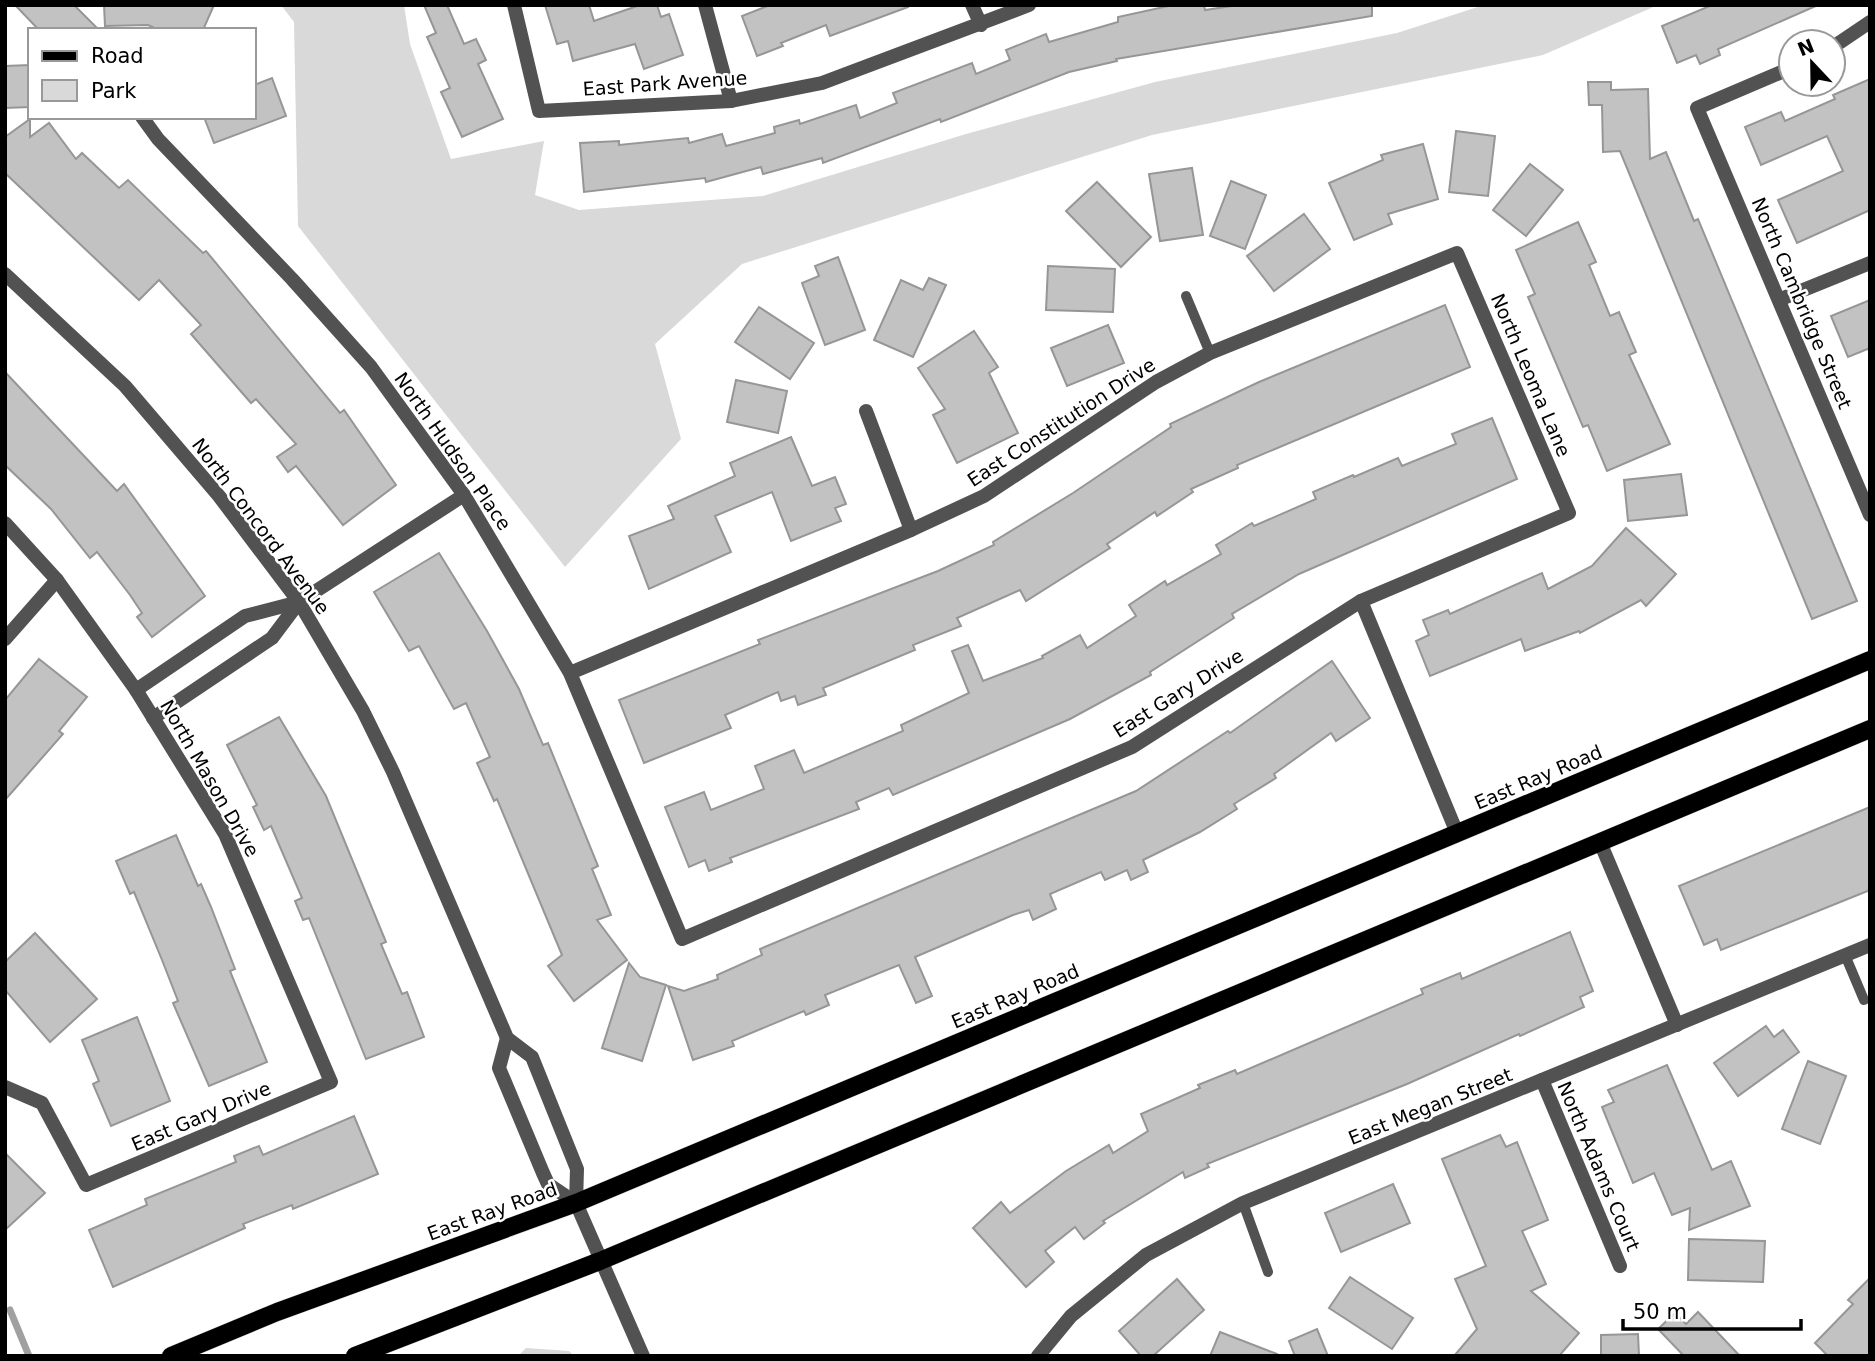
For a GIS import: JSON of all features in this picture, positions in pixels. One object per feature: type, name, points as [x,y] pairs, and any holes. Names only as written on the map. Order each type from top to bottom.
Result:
[{"type":"main road","name":"East Ray Road","points":[[171,1356],[278,1312],[576,1203],[1870,660]]},
{"type":"main road","points":[[355,1356],[600,1261],[1870,729]]},
{"type":"street","name":"East Park Avenue","points":[[514,5],[539,111],[731,101],[822,83],[1029,5]]},
{"type":"street","points":[[705,5],[731,101]]},
{"type":"street","points":[[972,5],[981,25]]},
{"type":"street","points":[[1847,38],[1870,22]]},
{"type":"street","name":"North Cambridge Street","points":[[1777,74],[1697,108],[1864,484],[1870,515]]},
{"type":"street","name":"North Hudson Place","points":[[143,119],[158,139],[292,279],[371,367],[464,495],[570,673],[682,939]]},
{"type":"street","name":"East Constitution Drive","points":[[570,673],[911,530],[984,496],[1156,382],[1210,353],[1457,253]]},
{"type":"street","name":"North Leoma Lane","points":[[1457,253],[1569,513]]},
{"type":"street","points":[[1781,299],[1870,262]]},
{"type":"street","name":"North Concord Avenue","points":[[5,274],[125,386],[219,496],[299,602],[363,711],[393,772],[507,1038],[531,1057],[537,1069],[578,1169],[576,1203],[643,1356]]},
{"type":"street","points":[[866,411],[911,530]]},
{"type":"street","points":[[136,690],[245,616],[299,602],[464,495]]},
{"type":"street","name":"East Gary Drive","points":[[682,939],[1132,747],[1361,601],[1569,513]]},
{"type":"street","name":"North Mason Drive","points":[[5,523],[57,580],[136,690],[236,854],[331,1082]]},
{"type":"street","points":[[5,639],[57,580]]},
{"type":"street","points":[[1361,601],[1457,834]]},
{"type":"street","points":[[153,718],[272,638],[299,602]]},
{"type":"street","points":[[1600,842],[1677,1025]]},
{"type":"street","name":"East Megan Street","points":[[1038,1356],[1071,1316],[1146,1255],[1243,1203],[1870,945]]},
{"type":"street","points":[[507,1038],[499,1068],[504,1080],[548,1184],[576,1203]]},
{"type":"street","name":"North Adams Court","points":[[1542,1080],[1620,1266]]},
{"type":"street","name":"East Gary Drive","points":[[5,1087],[42,1103],[86,1185],[331,1082]]},
{"type":"lane","points":[[1186,296],[1210,353]]},
{"type":"lane","points":[[1846,955],[1864,1000]]},
{"type":"lane","points":[[1243,1203],[1268,1272]]},
{"type":"green space","points":[[281,5],[404,5],[410,44],[451,159],[544,141],[535,195],[579,210],[763,196],[966,134],[1155,82],[1397,33],[1484,5],[1658,5],[1543,55],[1152,135],[742,264],[655,344],[681,439],[565,567],[298,226],[294,22]]},
{"type":"green space","points":[[526,1348],[569,1351],[574,1356],[518,1356]]},
{"type":"building","points":[[15,5],[74,5],[97,28],[37,28]]},
{"type":"building","points":[[104,5],[214,5],[204,28],[105,26]]},
{"type":"building","points":[[424,5],[447,5],[464,44],[476,39],[486,60],[478,64],[503,119],[462,137],[441,92],[450,88],[427,37],[436,33]]},
{"type":"building","points":[[545,5],[589,5],[594,21],[640,5],[657,5],[661,17],[669,14],[683,55],[644,69],[635,44],[573,61],[568,41],[557,44]]},
{"type":"building","points":[[770,5],[908,7],[830,36],[826,25],[757,56],[742,16]]},
{"type":"building","points":[[1173,5],[1204,5],[1205,10],[1238,5],[1372,5],[1372,16],[1116,59],[1117,61],[1069,72],[941,122],[940,119],[823,163],[822,158],[763,174],[761,167],[706,182],[705,178],[584,192],[580,143],[619,141],[619,145],[688,138],[689,143],[722,134],[726,146],[775,133],[774,127],[799,120],[800,124],[856,105],[860,118],[897,103],[893,93],[972,63],[976,74],[1010,60],[1006,50],[1046,34],[1049,42],[1118,22],[1118,17]]},
{"type":"building","points":[[1712,5],[1818,5],[1718,49],[1720,55],[1700,64],[1696,55],[1677,63],[1662,26]]},
{"type":"building","points":[[28,65],[28,107],[5,108],[5,66]]},
{"type":"building","points":[[272,78],[286,116],[214,143],[205,119],[256,119],[256,84]]},
{"type":"building","points":[[1870,79],[1870,210],[1797,243],[1778,200],[1843,171],[1827,136],[1761,165],[1745,127],[1781,112],[1785,121],[1834,98],[1847,98],[1847,89]]},
{"type":"building","points":[[1588,82],[1611,82],[1611,90],[1648,89],[1650,159],[1666,152],[1694,221],[1698,219],[1857,601],[1812,619],[1620,151],[1603,152],[1602,105],[1589,105]]},
{"type":"building","points":[[30,119],[30,137],[49,123],[76,159],[82,153],[119,188],[128,180],[203,253],[206,251],[340,413],[344,410],[396,485],[343,525],[296,466],[288,472],[277,457],[296,444],[256,399],[251,403],[191,334],[201,325],[159,280],[139,300],[5,173],[5,137]]},
{"type":"building","points":[[1456,131],[1495,136],[1488,196],[1449,192]]},
{"type":"building","points":[[1423,144],[1438,199],[1388,214],[1392,224],[1354,240],[1329,183],[1383,160],[1381,155]]},
{"type":"building","points":[[1530,164],[1563,190],[1526,236],[1493,210]]},
{"type":"building","points":[[1192,168],[1203,235],[1160,241],[1149,174]]},
{"type":"building","points":[[1231,181],[1266,195],[1245,249],[1210,236]]},
{"type":"building","points":[[1097,182],[1151,237],[1121,267],[1066,211]]},
{"type":"building","points":[[1304,214],[1330,249],[1274,291],[1247,256]]},
{"type":"building","points":[[1578,222],[1596,262],[1589,265],[1610,316],[1619,312],[1636,352],[1629,355],[1670,444],[1607,471],[1588,425],[1583,427],[1528,297],[1535,294],[1516,250]]},
{"type":"building","points":[[838,257],[865,330],[825,345],[802,283],[819,276],[815,266]]},
{"type":"building","points":[[1048,266],[1115,269],[1113,312],[1046,310]]},
{"type":"building","points":[[929,278],[946,285],[913,357],[874,340],[901,280],[923,290]]},
{"type":"building","points":[[1870,300],[1870,348],[1848,357],[1831,316]]},
{"type":"building","points":[[1445,305],[1470,367],[1237,465],[1238,468],[1191,489],[1193,492],[1157,516],[1155,512],[1107,544],[1110,548],[1026,601],[1020,590],[957,618],[961,626],[913,645],[915,650],[823,688],[826,695],[798,705],[795,696],[781,701],[778,692],[725,715],[731,728],[644,763],[619,700],[760,644],[758,640],[938,571],[994,545],[993,542],[1073,493],[1171,427],[1170,424],[1259,382]]},
{"type":"building","points":[[759,307],[814,343],[790,379],[735,342]]},
{"type":"building","points":[[1108,325],[1124,363],[1067,386],[1051,348]]},
{"type":"building","points":[[974,331],[998,367],[989,373],[1018,433],[957,463],[933,415],[945,409],[918,368]]},
{"type":"building","points":[[5,372],[117,491],[124,484],[205,596],[152,637],[137,617],[142,613],[97,552],[90,558],[51,509],[5,465]]},
{"type":"building","points":[[736,380],[787,391],[778,433],[727,422]]},
{"type":"building","points":[[1492,418],[1517,479],[1299,574],[1232,614],[1234,618],[1150,672],[1151,675],[1070,719],[893,795],[889,788],[856,802],[859,809],[730,858],[732,862],[709,871],[705,860],[689,867],[665,807],[704,792],[711,810],[764,789],[755,766],[794,750],[804,773],[903,731],[901,725],[969,693],[952,651],[968,645],[983,681],[1043,658],[1042,656],[1080,635],[1087,648],[1136,616],[1129,605],[1165,581],[1167,585],[1221,554],[1216,545],[1252,523],[1254,526],[1316,499],[1313,492],[1353,475],[1354,477],[1398,458],[1402,466],[1456,444],[1452,434]]},
{"type":"building","points":[[791,437],[812,486],[835,477],[846,504],[835,508],[841,521],[791,541],[772,492],[715,516],[731,552],[649,589],[629,536],[674,519],[668,506],[735,476],[730,463]]},
{"type":"building","points":[[1681,474],[1687,515],[1628,521],[1624,480]]},
{"type":"building","points":[[1626,528],[1676,574],[1646,606],[1641,600],[1580,633],[1579,631],[1525,651],[1521,639],[1430,676],[1416,641],[1429,635],[1423,620],[1448,610],[1450,614],[1542,573],[1548,589],[1592,566]]},
{"type":"building","points":[[439,553],[519,689],[543,745],[548,743],[598,866],[592,869],[611,915],[597,920],[627,960],[574,1001],[548,966],[562,955],[497,799],[494,801],[477,763],[490,757],[466,703],[454,709],[419,646],[409,651],[374,592]]},
{"type":"building","points":[[39,659],[87,697],[59,731],[63,734],[5,800],[5,700]]},
{"type":"building","points":[[1332,661],[1370,718],[1336,741],[1331,733],[1274,774],[1276,778],[1234,804],[1237,809],[1200,832],[1143,860],[1148,872],[1131,880],[1127,870],[1105,880],[1101,872],[1050,894],[1056,909],[1033,920],[1029,910],[1013,915],[915,957],[932,996],[916,1003],[899,965],[825,995],[829,1005],[806,1015],[804,1011],[732,1041],[734,1046],[693,1060],[668,986],[684,991],[718,979],[717,975],[762,955],[760,949],[1136,791],[1228,731],[1230,733]]},
{"type":"building","points":[[279,717],[326,796],[386,942],[381,944],[402,994],[407,992],[424,1037],[366,1059],[309,918],[303,920],[295,901],[302,898],[271,826],[264,830],[253,807],[257,805],[227,745]]},
{"type":"building","points":[[1870,807],[1870,890],[1721,950],[1717,939],[1704,945],[1679,886]]},
{"type":"building","points":[[176,835],[198,886],[201,884],[211,907],[235,969],[230,971],[267,1062],[209,1086],[173,1003],[178,1001],[134,892],[130,894],[116,861]]},
{"type":"building","points":[[1570,932],[1593,991],[1580,997],[1584,1007],[1407,1084],[1207,1164],[1209,1167],[1185,1178],[1183,1172],[1103,1221],[1105,1223],[1084,1239],[1075,1227],[1045,1251],[1054,1262],[1026,1287],[973,1228],[1001,1202],[1010,1213],[1066,1171],[1109,1145],[1113,1153],[1148,1131],[1141,1114],[1200,1088],[1198,1085],[1235,1070],[1237,1074],[1423,994],[1421,989],[1460,973],[1462,979]]},
{"type":"building","points":[[35,933],[97,999],[50,1042],[5,990],[5,962]]},
{"type":"building","points":[[629,963],[640,977],[666,985],[642,1061],[602,1048]]},
{"type":"building","points":[[137,1017],[170,1101],[111,1126],[93,1084],[99,1081],[82,1040]]},
{"type":"building","points":[[1766,1026],[1774,1037],[1783,1030],[1799,1052],[1738,1096],[1714,1063]]},
{"type":"building","points":[[1808,1061],[1846,1076],[1820,1144],[1782,1129]]},
{"type":"building","points":[[1667,1065],[1712,1170],[1731,1161],[1750,1206],[1689,1230],[1690,1208],[1672,1215],[1654,1173],[1633,1183],[1602,1107],[1614,1102],[1608,1090]]},
{"type":"building","points":[[354,1116],[378,1174],[293,1209],[292,1205],[243,1224],[245,1228],[113,1287],[89,1230],[147,1205],[145,1199],[236,1162],[234,1156],[259,1146],[263,1155]]},
{"type":"building","points":[[1500,1135],[1506,1147],[1517,1142],[1548,1220],[1522,1231],[1546,1284],[1531,1291],[1579,1333],[1559,1356],[1454,1356],[1477,1329],[1455,1279],[1486,1266],[1442,1159]]},
{"type":"building","points":[[5,1153],[45,1193],[5,1230]]},
{"type":"building","points":[[1393,1184],[1410,1223],[1341,1252],[1325,1213]]},
{"type":"building","points":[[1689,1239],[1765,1241],[1763,1282],[1688,1280]]},
{"type":"building","points":[[1350,1277],[1413,1318],[1392,1349],[1329,1308]]},
{"type":"building","points":[[1870,1278],[1870,1356],[1828,1356],[1815,1343],[1853,1304],[1848,1300]]},
{"type":"building","points":[[1177,1279],[1204,1310],[1153,1356],[1141,1356],[1119,1331]]},
{"type":"building","points":[[1698,1312],[1740,1356],[1684,1356],[1658,1329],[1675,1313],[1686,1324]]},
{"type":"building","points":[[1317,1329],[1328,1356],[1295,1356],[1289,1341]]},
{"type":"building","points":[[1220,1332],[1277,1354],[1277,1356],[1210,1356]]},
{"type":"building","points":[[1638,1334],[1639,1356],[1601,1356],[1601,1335]]},
{"type":"waterway","points":[[10,1310],[29,1356]]}]
